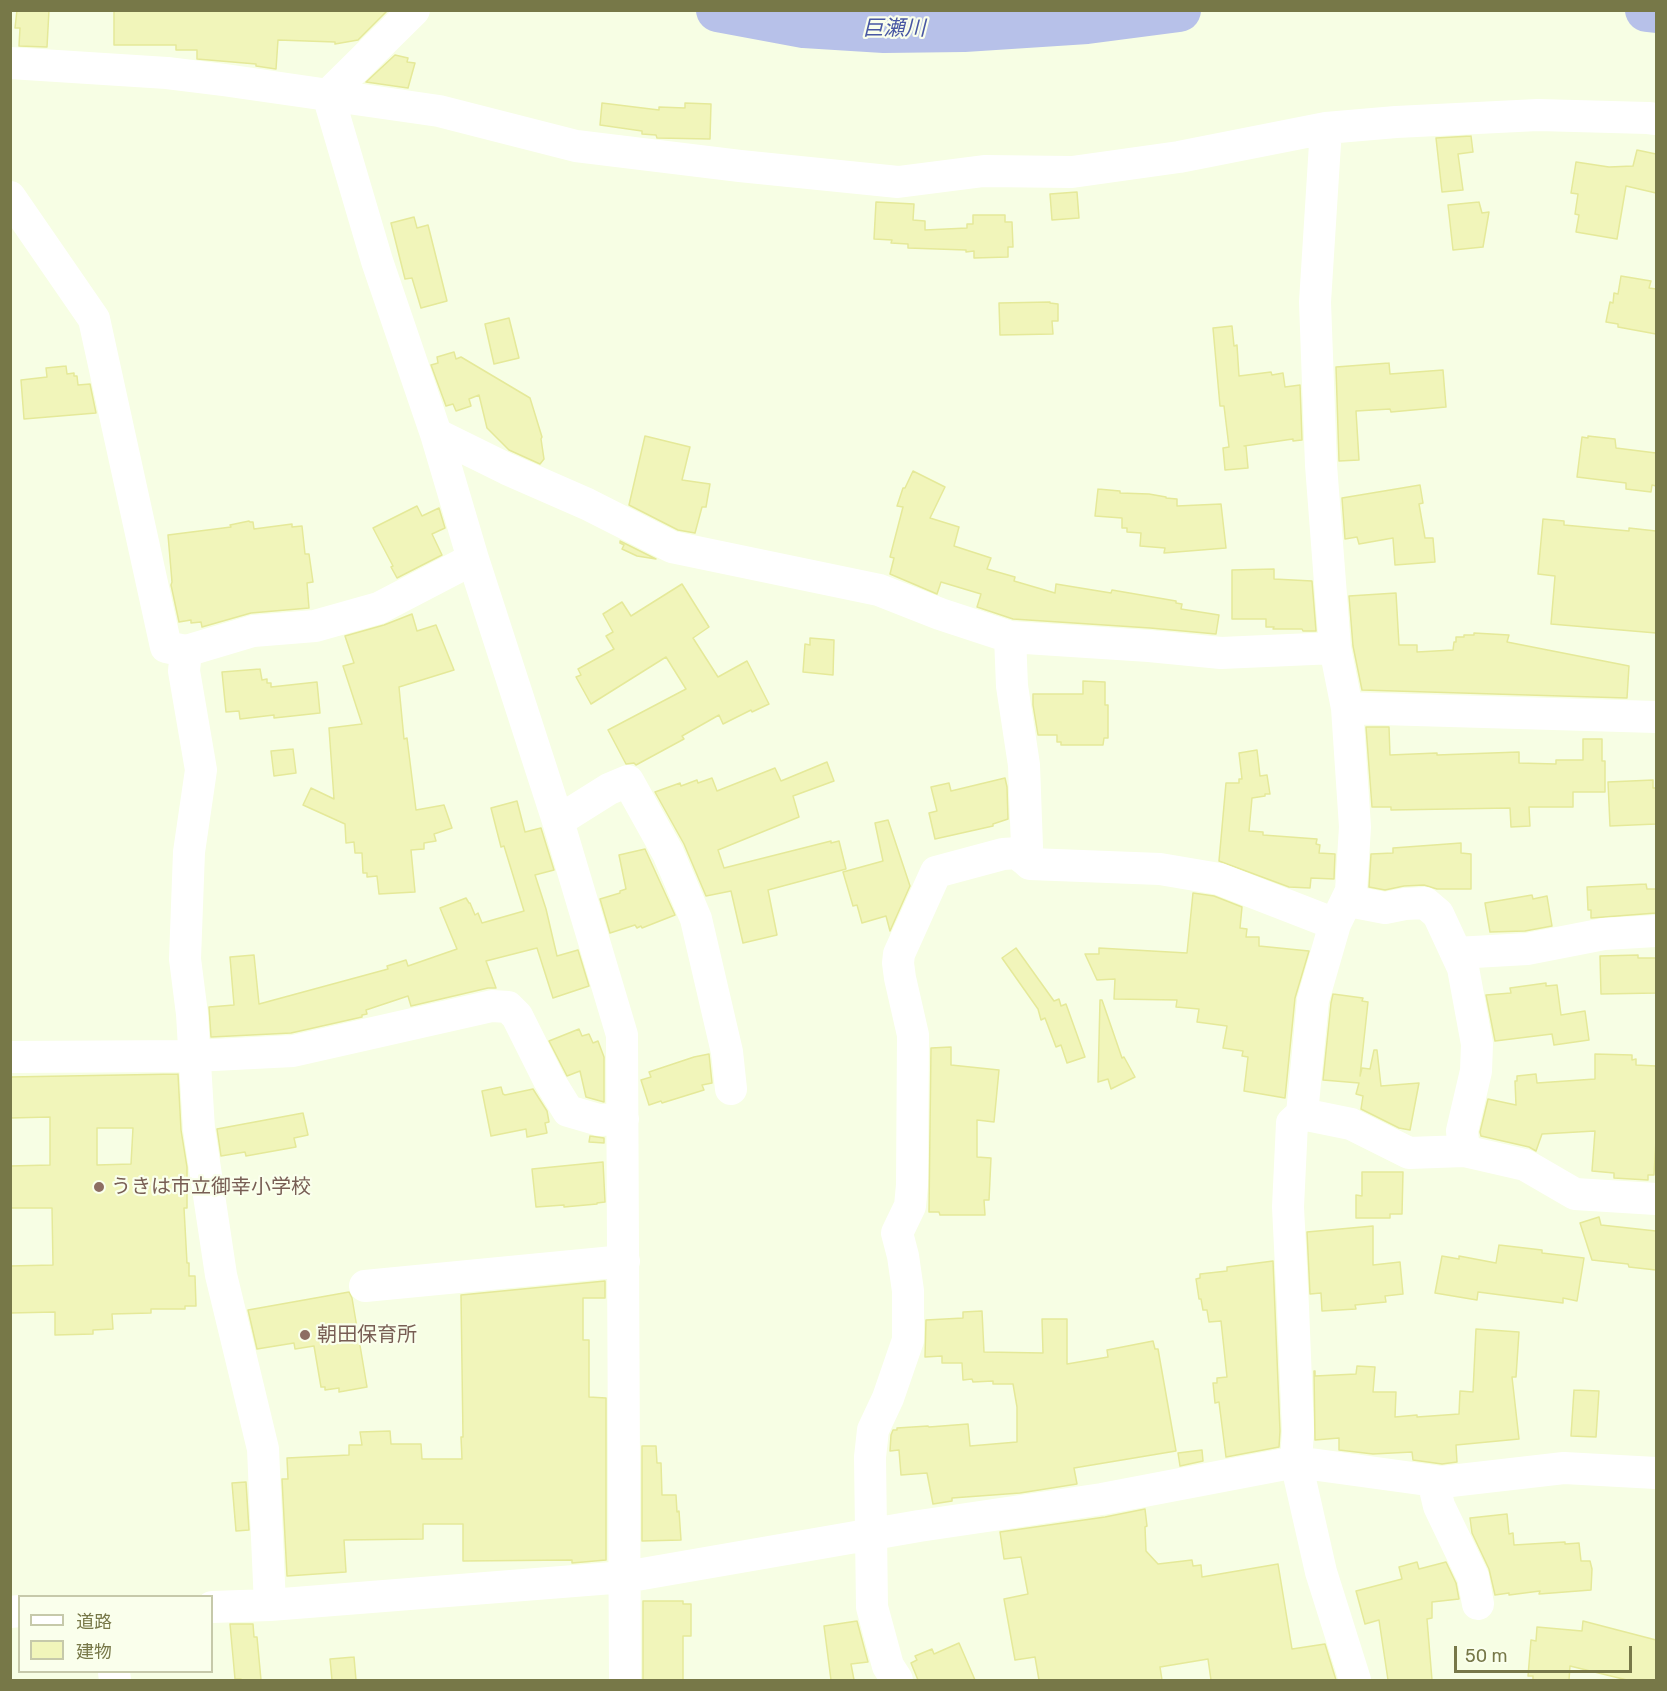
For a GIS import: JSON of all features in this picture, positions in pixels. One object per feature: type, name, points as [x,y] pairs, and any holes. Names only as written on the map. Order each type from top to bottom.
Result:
[{"type":"street","points":[[328,95],[414,10]]},
{"type":"street","points":[[10,63],[167,73],[439,111],[576,146],[898,182],[984,171],[1072,172],[1179,157],[1326,128],[1396,122],[1538,115],[1656,119]]},
{"type":"street","points":[[328,95],[377,261],[436,434],[472,559],[558,821],[622,1035],[625,1680]]},
{"type":"street","points":[[1326,128],[1314,302],[1320,465],[1335,648],[1347,708],[1355,827],[1351,891],[1342,911],[1313,1000],[1302,1114],[1292,1123],[1288,1207],[1298,1431],[1296,1462],[1321,1572],[1355,1680]]},
{"type":"street","points":[[10,197],[93,319],[166,647],[186,651],[253,631],[315,626],[379,608],[472,559]]},
{"type":"street","points":[[436,434],[507,469],[587,504],[672,547],[879,590],[940,614],[1010,637],[1221,653],[1335,648]]},
{"type":"street","points":[[1010,637],[1012,686],[1024,765],[1027,847],[1023,858]]},
{"type":"street","points":[[186,651],[184,670],[201,770],[189,852],[185,959],[192,1014],[199,1129],[221,1275],[263,1449],[270,1605]]},
{"type":"street","points":[[1347,708],[1656,717]]},
{"type":"street","points":[[558,821],[609,789],[628,781],[668,853],[696,919],[727,1052],[731,1089]]},
{"type":"street","points":[[897,1680],[888,1666],[872,1607],[870,1457],[873,1430],[888,1398],[908,1340],[908,1291],[897,1233],[910,1206],[912,1185],[913,1035],[897,963],[898,954],[936,872],[1003,854],[1018,854],[1030,864],[1160,869],[1219,879],[1342,911],[1359,903],[1385,908],[1425,903],[1438,914],[1463,968],[1477,1044],[1476,1071],[1462,1131],[1464,1151]]},
{"type":"street","points":[[1456,953],[1527,949],[1604,933],[1656,931]]},
{"type":"street","points":[[10,1057],[194,1056],[293,1051],[492,1006],[508,1007],[517,1016],[549,1080],[568,1111],[599,1120],[623,1119]]},
{"type":"street","points":[[1302,1114],[1351,1124],[1409,1153],[1464,1151],[1525,1165],[1575,1194],[1656,1199]]},
{"type":"street","points":[[365,1286],[624,1261]]},
{"type":"street","points":[[213,1607],[270,1605],[625,1577],[919,1526],[1102,1499],[1296,1462],[1442,1482],[1564,1468],[1656,1473]]},
{"type":"street","points":[[1433,1481],[1439,1506],[1473,1578],[1478,1604]]},
{"type":"building","points":[[17,10],[49,10],[47,47],[19,46],[20,28],[15,28]]},
{"type":"building","points":[[114,10],[388,10],[358,40],[335,44],[335,42],[278,40],[276,69],[256,66],[256,64],[197,59],[197,50],[176,50],[176,45],[114,45]]},
{"type":"building","points":[[395,55],[408,58],[407,62],[415,63],[408,88],[366,82]]},
{"type":"building","points":[[602,103],[659,110],[659,107],[685,108],[685,103],[711,104],[710,139],[657,138],[656,135],[642,134],[642,131],[600,125]]},
{"type":"building","points":[[1471,136],[1473,152],[1458,154],[1463,190],[1442,192],[1436,138]]},
{"type":"building","points":[[1637,150],[1656,154],[1656,193],[1626,186],[1617,239],[1576,232],[1579,215],[1575,214],[1578,194],[1571,193],[1576,162],[1609,167],[1633,166]]},
{"type":"building","points":[[1077,192],[1079,218],[1052,220],[1050,194]]},
{"type":"building","points":[[876,202],[914,204],[913,220],[925,221],[925,230],[967,228],[967,224],[973,224],[973,215],[1005,215],[1005,222],[1012,222],[1013,247],[1008,247],[1008,257],[974,258],[974,251],[908,248],[908,244],[874,239]]},
{"type":"building","points":[[1479,202],[1482,213],[1489,212],[1483,247],[1453,250],[1448,205]]},
{"type":"building","points":[[414,217],[417,228],[428,225],[447,301],[421,308],[412,278],[405,279],[391,223]]},
{"type":"building","points":[[1621,276],[1651,281],[1649,288],[1656,289],[1656,334],[1618,327],[1618,324],[1606,322],[1610,302],[1613,303],[1614,293],[1618,294]]},
{"type":"building","points":[[1050,302],[1058,304],[1058,321],[1052,321],[1053,334],[1000,335],[999,303]]},
{"type":"building","points":[[509,318],[519,358],[494,364],[485,324]]},
{"type":"building","points":[[1232,326],[1234,346],[1237,345],[1239,376],[1271,372],[1272,375],[1283,373],[1285,387],[1300,385],[1302,440],[1293,441],[1293,439],[1244,446],[1246,446],[1248,468],[1225,470],[1223,448],[1229,447],[1224,406],[1220,406],[1213,328]]},
{"type":"building","points":[[454,352],[456,359],[461,357],[530,398],[542,437],[544,459],[540,464],[509,450],[487,428],[479,395],[469,399],[471,406],[456,411],[453,404],[446,406],[431,365],[438,363],[437,357]]},
{"type":"building","points":[[1389,363],[1390,374],[1443,370],[1446,407],[1391,412],[1390,409],[1356,411],[1359,460],[1339,461],[1336,367]]},
{"type":"building","points":[[66,366],[67,374],[74,373],[74,376],[77,376],[78,385],[90,384],[96,413],[24,419],[21,380],[47,377],[46,368]]},
{"type":"building","points":[[645,436],[690,447],[682,480],[710,484],[706,507],[702,507],[695,533],[678,530],[629,505]]},
{"type":"building","points":[[1588,436],[1615,439],[1616,448],[1656,453],[1656,486],[1652,485],[1651,492],[1626,489],[1626,483],[1577,477],[1582,437],[1588,438]]},
{"type":"building","points":[[913,471],[945,487],[930,518],[959,527],[954,546],[991,558],[987,569],[1015,577],[1014,581],[1055,593],[1056,584],[1111,593],[1112,590],[1176,601],[1182,604],[1181,609],[1219,615],[1216,634],[1013,619],[977,607],[981,594],[941,582],[937,594],[890,574],[894,558],[890,557],[903,507],[897,506],[903,488]]},
{"type":"building","points":[[1420,485],[1423,503],[1419,504],[1425,538],[1433,538],[1435,562],[1395,565],[1393,538],[1359,544],[1357,537],[1345,539],[1342,498]]},
{"type":"building","points":[[1098,489],[1177,499],[1177,506],[1221,504],[1226,548],[1164,553],[1165,548],[1140,546],[1141,533],[1127,532],[1127,528],[1122,528],[1122,518],[1095,516]]},
{"type":"building","points":[[417,506],[422,516],[439,508],[445,528],[432,534],[442,555],[397,578],[373,528]]},
{"type":"building","points":[[1543,519],[1564,521],[1564,525],[1656,531],[1656,633],[1551,624],[1555,576],[1538,574]]},
{"type":"building","points":[[253,522],[254,529],[292,524],[292,527],[302,526],[305,554],[309,554],[313,582],[307,583],[309,608],[251,613],[202,627],[201,622],[191,623],[191,620],[179,622],[171,585],[168,535],[231,527],[230,525]]},
{"type":"building","points":[[620,541],[656,559],[637,556],[622,549],[624,545]]},
{"type":"building","points":[[1274,569],[1274,579],[1312,581],[1316,631],[1273,629],[1274,627],[1266,627],[1266,619],[1232,619],[1232,570]]},
{"type":"building","points":[[682,584],[709,627],[693,638],[718,677],[747,661],[769,704],[723,724],[719,715],[682,736],[684,739],[636,765],[626,764],[608,730],[686,689],[666,657],[591,704],[576,677],[581,675],[578,669],[614,649],[606,636],[613,632],[603,614],[622,602],[631,616]]},
{"type":"building","points":[[1396,593],[1399,645],[1417,645],[1417,652],[1453,650],[1456,637],[1474,635],[1474,633],[1509,635],[1507,642],[1629,666],[1627,698],[1362,690],[1353,646],[1349,596]]},
{"type":"building","points":[[412,614],[417,631],[436,625],[454,670],[399,687],[404,739],[407,738],[416,810],[444,805],[452,828],[434,834],[436,841],[424,843],[424,849],[411,850],[415,892],[379,894],[377,876],[367,877],[367,873],[363,873],[362,853],[355,853],[354,842],[346,843],[345,824],[303,805],[311,788],[334,799],[329,728],[362,724],[343,666],[354,663],[345,636]]},
{"type":"building","points":[[810,638],[834,640],[833,675],[803,672],[805,644],[810,645]]},
{"type":"building","points":[[260,669],[262,680],[267,679],[271,687],[317,682],[320,713],[240,719],[239,711],[226,712],[222,672]]},
{"type":"building","points":[[1083,681],[1105,682],[1108,738],[1104,738],[1103,745],[1061,745],[1061,742],[1057,742],[1057,735],[1038,735],[1033,694],[1083,694]]},
{"type":"building","points":[[1366,727],[1389,727],[1390,755],[1519,752],[1519,763],[1556,764],[1556,760],[1583,760],[1583,739],[1602,739],[1605,792],[1573,792],[1573,807],[1529,807],[1530,826],[1511,827],[1510,808],[1391,810],[1391,807],[1372,807]]},
{"type":"building","points":[[293,749],[296,773],[274,776],[271,751]]},
{"type":"building","points":[[1257,750],[1260,776],[1267,775],[1270,794],[1252,798],[1249,831],[1263,832],[1263,835],[1317,839],[1316,844],[1320,845],[1319,853],[1335,854],[1334,879],[1311,878],[1310,888],[1289,887],[1219,861],[1226,783],[1239,783],[1239,779],[1242,779],[1239,753]]},
{"type":"building","points":[[827,762],[834,781],[793,796],[799,817],[718,850],[724,868],[831,841],[831,843],[839,841],[846,869],[768,890],[777,935],[743,943],[731,891],[706,896],[684,844],[655,792],[680,783],[681,786],[697,780],[698,783],[712,778],[717,791],[775,768],[781,781]]},
{"type":"building","points":[[1005,778],[1008,819],[993,824],[993,826],[935,839],[929,813],[937,811],[931,787],[949,783],[951,791]]},
{"type":"building","points":[[1653,780],[1653,788],[1656,788],[1656,824],[1610,826],[1608,782]]},
{"type":"building","points":[[517,801],[525,832],[541,828],[554,870],[535,875],[557,956],[578,950],[589,986],[553,998],[537,948],[486,961],[496,988],[411,1006],[408,996],[366,1010],[367,1014],[362,1017],[291,1033],[211,1037],[209,1007],[234,1005],[230,957],[254,955],[259,1004],[388,969],[387,966],[406,960],[408,966],[457,949],[440,908],[466,898],[475,915],[478,913],[482,923],[524,911],[504,846],[501,847],[491,808]]},
{"type":"building","points":[[888,820],[910,886],[890,931],[886,916],[862,923],[857,905],[853,906],[843,872],[883,861],[875,823]]},
{"type":"building","points":[[1461,843],[1461,853],[1471,854],[1471,889],[1437,889],[1424,885],[1385,890],[1369,887],[1371,854],[1393,853],[1393,848]]},
{"type":"building","points":[[645,849],[675,915],[642,928],[641,926],[637,928],[635,925],[610,933],[600,899],[626,889],[619,855]]},
{"type":"building","points":[[1646,884],[1647,889],[1656,889],[1656,913],[1591,918],[1591,910],[1588,910],[1587,887]]},
{"type":"building","points":[[1193,893],[1214,896],[1242,907],[1240,928],[1247,929],[1246,937],[1259,937],[1259,946],[1309,951],[1295,998],[1285,1098],[1244,1091],[1248,1057],[1242,1056],[1243,1051],[1223,1048],[1227,1026],[1197,1022],[1199,1009],[1176,1007],[1177,1000],[1114,999],[1115,979],[1097,980],[1085,954],[1099,954],[1099,948],[1187,953]]},
{"type":"building","points":[[1532,895],[1533,899],[1547,896],[1552,926],[1525,931],[1490,932],[1485,903]]},
{"type":"building","points":[[1016,948],[1054,1001],[1059,999],[1061,1006],[1066,1004],[1085,1057],[1067,1063],[1061,1045],[1056,1047],[1045,1018],[1041,1020],[1038,1009],[1002,958]]},
{"type":"building","points":[[1638,955],[1638,958],[1656,958],[1656,993],[1601,994],[1600,956]]},
{"type":"building","points":[[1546,983],[1546,986],[1557,985],[1561,1015],[1585,1011],[1589,1040],[1554,1045],[1552,1034],[1495,1041],[1486,995],[1511,993],[1510,988]]},
{"type":"building","points":[[1333,994],[1363,998],[1362,1001],[1368,1002],[1360,1076],[1362,1068],[1370,1069],[1374,1050],[1377,1050],[1381,1086],[1419,1083],[1410,1130],[1399,1128],[1361,1109],[1363,1096],[1356,1094],[1359,1083],[1323,1080]]},
{"type":"building","points":[[1100,1000],[1102,1000],[1122,1058],[1124,1057],[1135,1077],[1111,1089],[1108,1079],[1098,1082]]},
{"type":"building","points":[[579,1029],[582,1036],[589,1034],[593,1043],[598,1041],[604,1057],[604,1102],[586,1097],[580,1071],[567,1076],[549,1041]]},
{"type":"building","points":[[951,1047],[951,1065],[999,1070],[994,1122],[977,1120],[977,1157],[991,1158],[989,1200],[984,1200],[985,1215],[940,1215],[939,1212],[929,1212],[931,1048]]},
{"type":"building","points":[[709,1054],[712,1083],[702,1085],[704,1090],[649,1105],[641,1080],[651,1077],[649,1072]]},
{"type":"building","points":[[1595,1054],[1632,1055],[1632,1060],[1636,1059],[1636,1065],[1656,1066],[1654,1175],[1648,1175],[1648,1180],[1614,1178],[1614,1173],[1592,1171],[1595,1131],[1542,1134],[1536,1151],[1529,1147],[1481,1136],[1488,1099],[1516,1105],[1515,1081],[1517,1081],[1517,1076],[1536,1074],[1537,1083],[1595,1079]]},
{"type":"building","name":"うきは市立御幸小学校","points":[[178,1074],[181,1130],[187,1167],[187,1208],[184,1208],[187,1263],[189,1263],[189,1276],[195,1276],[196,1306],[185,1306],[185,1309],[151,1309],[151,1313],[112,1314],[113,1329],[93,1330],[93,1334],[55,1335],[55,1312],[10,1313],[10,1266],[53,1265],[52,1208],[10,1208],[10,1166],[50,1165],[50,1117],[10,1118],[10,1077]],"holes":[[[97,1128],[133,1128],[131,1164],[97,1165]]]},
{"type":"building","points":[[501,1087],[505,1095],[533,1089],[547,1111],[549,1122],[545,1123],[547,1133],[527,1137],[526,1129],[491,1136],[482,1091]]},
{"type":"building","points":[[303,1113],[308,1135],[294,1138],[296,1147],[246,1156],[245,1152],[221,1156],[217,1129]]},
{"type":"building","points":[[590,1136],[604,1138],[604,1143],[589,1142]]},
{"type":"building","points":[[603,1162],[605,1202],[564,1207],[564,1205],[536,1207],[532,1169]]},
{"type":"building","points":[[1362,1172],[1403,1172],[1402,1214],[1390,1214],[1390,1218],[1356,1218],[1356,1195],[1362,1196]]},
{"type":"building","points":[[1599,1217],[1601,1225],[1656,1231],[1656,1270],[1592,1260],[1580,1223]]},
{"type":"building","points":[[1373,1226],[1373,1265],[1400,1262],[1403,1294],[1385,1296],[1386,1302],[1355,1305],[1356,1309],[1322,1311],[1321,1293],[1310,1294],[1307,1232]]},
{"type":"building","points":[[1499,1245],[1584,1258],[1577,1301],[1563,1298],[1563,1303],[1478,1292],[1477,1300],[1435,1293],[1442,1256],[1459,1259],[1459,1256],[1496,1263]]},
{"type":"building","points":[[1273,1261],[1279,1447],[1226,1457],[1219,1402],[1215,1403],[1213,1383],[1217,1383],[1217,1378],[1227,1377],[1221,1321],[1209,1322],[1207,1310],[1203,1310],[1201,1299],[1199,1299],[1196,1279],[1200,1278],[1200,1274],[1227,1271],[1227,1267]]},
{"type":"building","points":[[605,1281],[605,1298],[583,1298],[583,1340],[589,1340],[589,1397],[606,1398],[606,1560],[572,1563],[572,1560],[463,1561],[463,1524],[423,1524],[423,1539],[344,1540],[346,1572],[287,1576],[282,1479],[288,1479],[287,1458],[349,1455],[349,1445],[362,1445],[360,1432],[390,1431],[391,1444],[421,1444],[422,1459],[462,1459],[461,1295]]},
{"type":"building","points":[[349,1292],[352,1298],[367,1387],[339,1392],[339,1388],[325,1390],[325,1387],[321,1387],[314,1346],[295,1349],[294,1343],[257,1349],[248,1310]]},
{"type":"building","points":[[982,1311],[984,1352],[1043,1353],[1042,1319],[1067,1319],[1067,1364],[1108,1357],[1107,1350],[1153,1341],[1155,1349],[1158,1349],[1176,1451],[1074,1468],[1077,1484],[1020,1493],[952,1498],[952,1501],[933,1504],[927,1473],[901,1475],[899,1450],[890,1451],[893,1430],[968,1424],[970,1446],[1017,1442],[1017,1407],[1013,1384],[963,1380],[962,1363],[942,1363],[942,1356],[925,1357],[926,1320],[963,1318],[963,1312]]},
{"type":"building","points":[[1476,1329],[1519,1332],[1516,1377],[1512,1377],[1519,1439],[1456,1445],[1457,1462],[1442,1464],[1413,1460],[1412,1452],[1373,1454],[1339,1450],[1339,1438],[1315,1440],[1314,1371],[1315,1376],[1356,1374],[1357,1366],[1375,1367],[1373,1392],[1396,1392],[1395,1417],[1459,1414],[1460,1391],[1473,1392]]},
{"type":"building","points":[[1574,1390],[1599,1391],[1596,1437],[1571,1436]]},
{"type":"building","points":[[642,1446],[656,1446],[657,1463],[661,1463],[662,1495],[676,1495],[681,1540],[642,1541]]},
{"type":"building","points":[[1202,1450],[1203,1461],[1180,1466],[1178,1453]]},
{"type":"building","points":[[246,1482],[249,1530],[236,1531],[232,1483]]},
{"type":"building","points":[[1145,1509],[1146,1551],[1158,1564],[1192,1560],[1193,1566],[1201,1565],[1202,1577],[1278,1564],[1292,1649],[1325,1644],[1336,1680],[1211,1680],[1208,1659],[1160,1667],[1162,1680],[1039,1680],[1035,1657],[1015,1660],[1004,1599],[1028,1594],[1021,1557],[1004,1559],[1000,1532]]},
{"type":"building","points":[[1507,1514],[1509,1534],[1513,1533],[1514,1545],[1579,1543],[1581,1561],[1590,1561],[1591,1590],[1495,1595],[1489,1569],[1472,1533],[1470,1518]]},
{"type":"building","points":[[1417,1562],[1419,1569],[1446,1562],[1456,1583],[1459,1599],[1432,1602],[1432,1618],[1427,1619],[1432,1680],[1388,1680],[1379,1620],[1365,1624],[1356,1591],[1402,1579],[1399,1567]]},
{"type":"building","points":[[643,1601],[683,1601],[683,1604],[691,1604],[691,1636],[683,1636],[683,1680],[643,1680]]},
{"type":"building","points":[[857,1621],[868,1662],[851,1664],[854,1680],[831,1680],[824,1626]]},
{"type":"building","points":[[1583,1621],[1656,1640],[1656,1680],[1627,1680],[1570,1666],[1569,1680],[1533,1680],[1533,1676],[1528,1676],[1531,1640],[1536,1641],[1537,1627],[1582,1631]]},
{"type":"building","points":[[230,1624],[253,1624],[254,1637],[257,1637],[261,1680],[235,1679]]},
{"type":"building","points":[[959,1643],[975,1680],[918,1680],[911,1663],[917,1660],[915,1656],[932,1649],[934,1654]]},
{"type":"building","points":[[354,1657],[356,1680],[332,1680],[330,1659]]},
{"type":"waterway","name":"巨瀬川","points":[[718,10],[804,26],[884,31],[964,30],[1087,22],[1179,10]]},
{"type":"waterway","name":"巨瀬川","points":[[1647,10],[1656,11]]},
{"type":"place","name":"うきは市立御幸小学校","points":[[99,1187]]},
{"type":"place","name":"朝田保育所","points":[[305,1335]]}]
